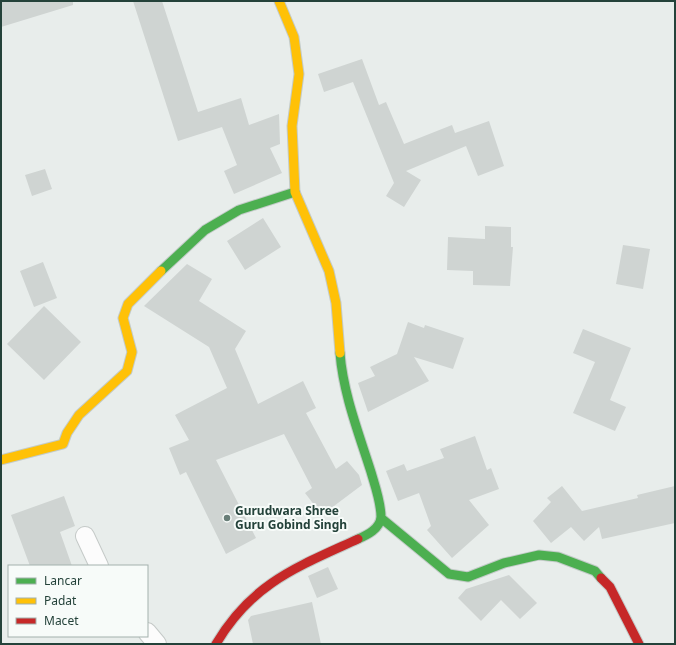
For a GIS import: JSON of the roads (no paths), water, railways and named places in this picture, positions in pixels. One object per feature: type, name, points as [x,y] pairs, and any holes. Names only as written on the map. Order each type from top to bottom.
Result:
[{"type":"street","points":[[216,644],[224,626],[239,608],[253,595],[291,571],[368,535],[376,528],[381,518],[378,497],[346,388],[342,367],[336,303],[329,271],[295,192],[292,126],[299,74],[294,37],[279,1]]},
{"type":"street","points":[[1,460],[63,444],[67,433],[79,415],[127,371],[132,352],[123,318],[128,304],[146,284],[205,230],[239,210],[295,192]]},
{"type":"street","points":[[381,518],[449,574],[468,577],[504,563],[539,556],[558,557],[594,571],[610,587],[640,644]]},
{"type":"street","points":[[85,536],[99,565]]},
{"type":"street","points":[[148,633],[157,644]]},
{"type":"place","name":"Gurudwara Shree Guru Gobind Singh","points":[[227,518]]}]
